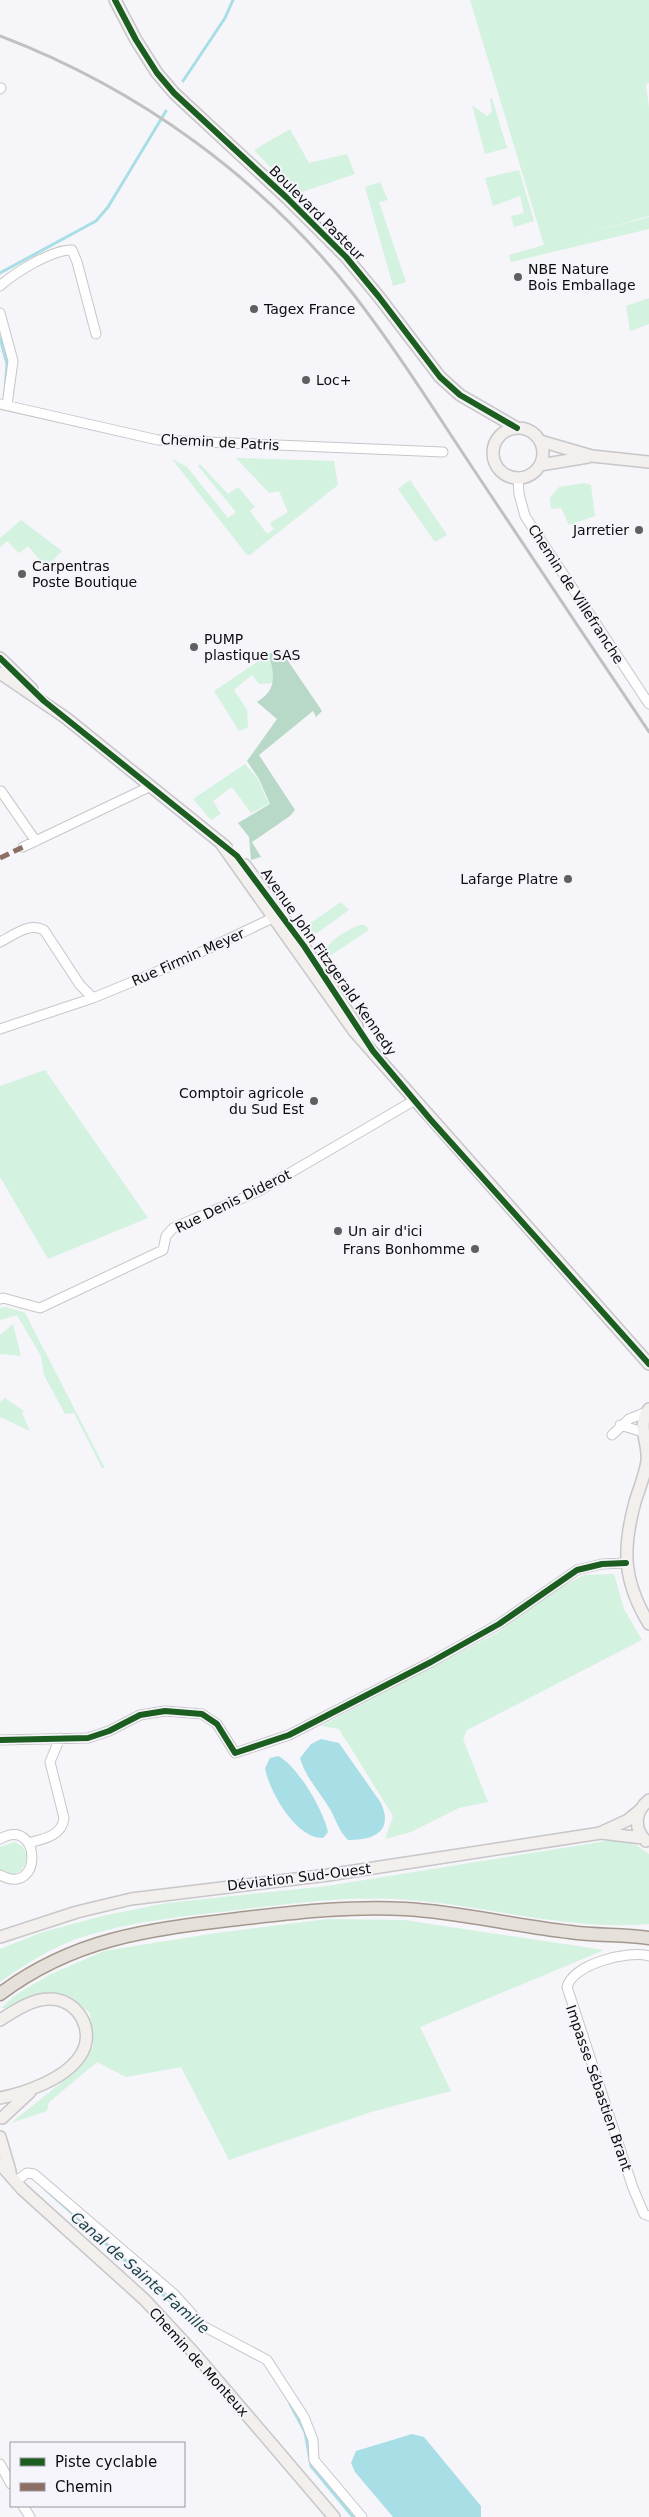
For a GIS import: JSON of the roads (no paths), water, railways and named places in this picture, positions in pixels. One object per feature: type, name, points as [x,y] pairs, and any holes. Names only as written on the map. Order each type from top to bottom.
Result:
[{"type":"main road","points":[[0,1994],[36,1970],[104,1940],[162,1928],[342,1908],[407,1909],[567,1932],[630,1935],[649,1938]]},
{"type":"main road","points":[[630,1935],[649,1931]]},
{"type":"street","name":"Boulevard Pasteur","points":[[116,0],[136,40],[157,73],[174,93],[298,208],[346,257],[379,297],[440,378],[460,395],[517,428]]},
{"type":"street","points":[[0,286],[9,277],[62,250],[72,250],[77,262],[96,334]]},
{"type":"street","points":[[0,313],[13,361],[4,404]]},
{"type":"street","name":"Chemin de Patris","points":[[4,404],[158,440],[443,452]]},
{"type":"street","points":[[491,413],[499,438]]},
{"type":"street","points":[[517,428],[530,432],[540,441],[543,448],[540,465],[531,474],[518,478],[505,474],[496,464],[494,450],[499,438],[504,433],[517,428]]},
{"type":"street","points":[[540,441],[592,456],[649,462]]},
{"type":"street","points":[[540,465],[592,456]]},
{"type":"street","name":"Chemin de Villefranche","points":[[518,478],[519,494],[525,516],[649,704]]},
{"type":"street","name":"Avenue John Fitzgerald Kennedy","points":[[0,658],[44,701],[220,842],[278,916],[338,1012],[647,1364]]},
{"type":"street","name":"Avenue John Fitzgerald Kennedy","points":[[0,673],[44,701]]},
{"type":"street","points":[[23,847],[151,786]]},
{"type":"street","points":[[1,791],[35,840]]},
{"type":"street","name":"Rue Firmin Meyer","points":[[0,1029],[93,998],[178,963],[278,916]]},
{"type":"street","points":[[0,942],[28,927],[38,927],[44,930],[80,985],[93,998]]},
{"type":"street","name":"Rue Denis Diderot","points":[[0,1299],[40,1308],[163,1250],[166,1236],[173,1228],[259,1191],[415,1100]]},
{"type":"street","points":[[612,1435],[620,1425],[648,1410]]},
{"type":"street","points":[[648,1410],[642,1425],[646,1438],[647,1461],[628,1531],[626,1562],[632,1592],[649,1624]]},
{"type":"street","points":[[620,1425],[646,1438]]},
{"type":"street","points":[[634,1507],[649,1482]]},
{"type":"street","points":[[0,1740],[88,1738],[109,1731],[140,1715],[164,1711],[186,1712],[202,1714],[217,1724],[235,1753],[289,1735],[423,1667],[499,1624],[577,1570],[602,1564],[626,1562]]},
{"type":"street","points":[[28,1843],[56,1834],[63,1824],[64,1818],[50,1762],[60,1738]]},
{"type":"street","points":[[601,1833],[628,1820],[649,1800]]},
{"type":"street","points":[[639,1811],[637,1825],[646,1841]]},
{"type":"street","points":[[601,1833],[646,1841]]},
{"type":"street","name":"Déviation Sud-Ouest","points":[[0,1937],[77,1912],[131,1899],[328,1875],[601,1833]]},
{"type":"street","points":[[0,1839],[16,1836],[28,1843],[33,1855],[32,1864],[28,1872],[16,1878],[0,1875]]},
{"type":"street","name":"Impasse Sébastien Brant","points":[[649,1956],[625,1956],[603,1960],[572,1976],[567,1987],[633,2188],[644,2214],[649,2216]]},
{"type":"street","points":[[0,2020],[29,2004],[49,1998],[72,2006],[83,2020],[87,2037],[81,2056],[72,2065],[33,2090],[1,2119]]},
{"type":"street","points":[[0,2098],[33,2090]]},
{"type":"street","points":[[0,2137],[13,2178],[27,2172],[34,2174],[174,2294],[203,2326],[267,2360],[304,2417],[313,2440],[314,2460],[362,2517]]},
{"type":"street","name":"Chemin de Monteux","points":[[0,2164],[145,2300],[334,2517]]},
{"type":"street","points":[[0,2464],[10,2482]]},
{"type":"water","points":[[321,1739],[339,1743],[381,1803],[385,1821],[379,1832],[373,1836],[348,1840],[305,1772],[300,1758],[311,1744]]},
{"type":"water","points":[[278,1756],[293,1769],[309,1790],[328,1832],[323,1838],[303,1831],[285,1812],[278,1801],[265,1768],[270,1758]]},
{"type":"water","points":[[412,2434],[424,2437],[481,2506],[481,2517],[393,2517],[355,2472],[351,2463],[356,2451]]},
{"type":"waterway","points":[[183,81],[225,18],[233,0]]},
{"type":"waterway","points":[[0,273],[96,221],[108,207],[166,111]]},
{"type":"waterway","points":[[0,338],[7,364],[5,392]]},
{"type":"waterway","name":"Canal de Sainte Famille","points":[[46,2190],[200,2328]]},
{"type":"waterway","name":"Canal de Sainte Famille","points":[[290,2404],[305,2432],[311,2466],[353,2517]]},
{"type":"railway","points":[[0,36],[101,82],[149,110],[195,142],[238,176],[318,252],[354,295],[404,365],[649,732]]},
{"type":"place","name":"NBE Nature Bois Emballage","points":[[518,277]]},
{"type":"place","name":"Tagex France","points":[[254,309]]},
{"type":"place","name":"Loc+","points":[[306,380]]},
{"type":"place","name":"Jarretier","points":[[639,530]]},
{"type":"place","name":"Carpentras Poste Boutique","points":[[22,574]]},
{"type":"place","name":"PUMP plastique SAS","points":[[194,647]]},
{"type":"place","name":"Lafarge Platre","points":[[568,879]]},
{"type":"place","name":"Comptoir agricole du Sud Est","points":[[314,1101]]},
{"type":"place","name":"Un air d'ici","points":[[338,1231]]},
{"type":"place","name":"Frans Bonhomme","points":[[475,1249]]}]
